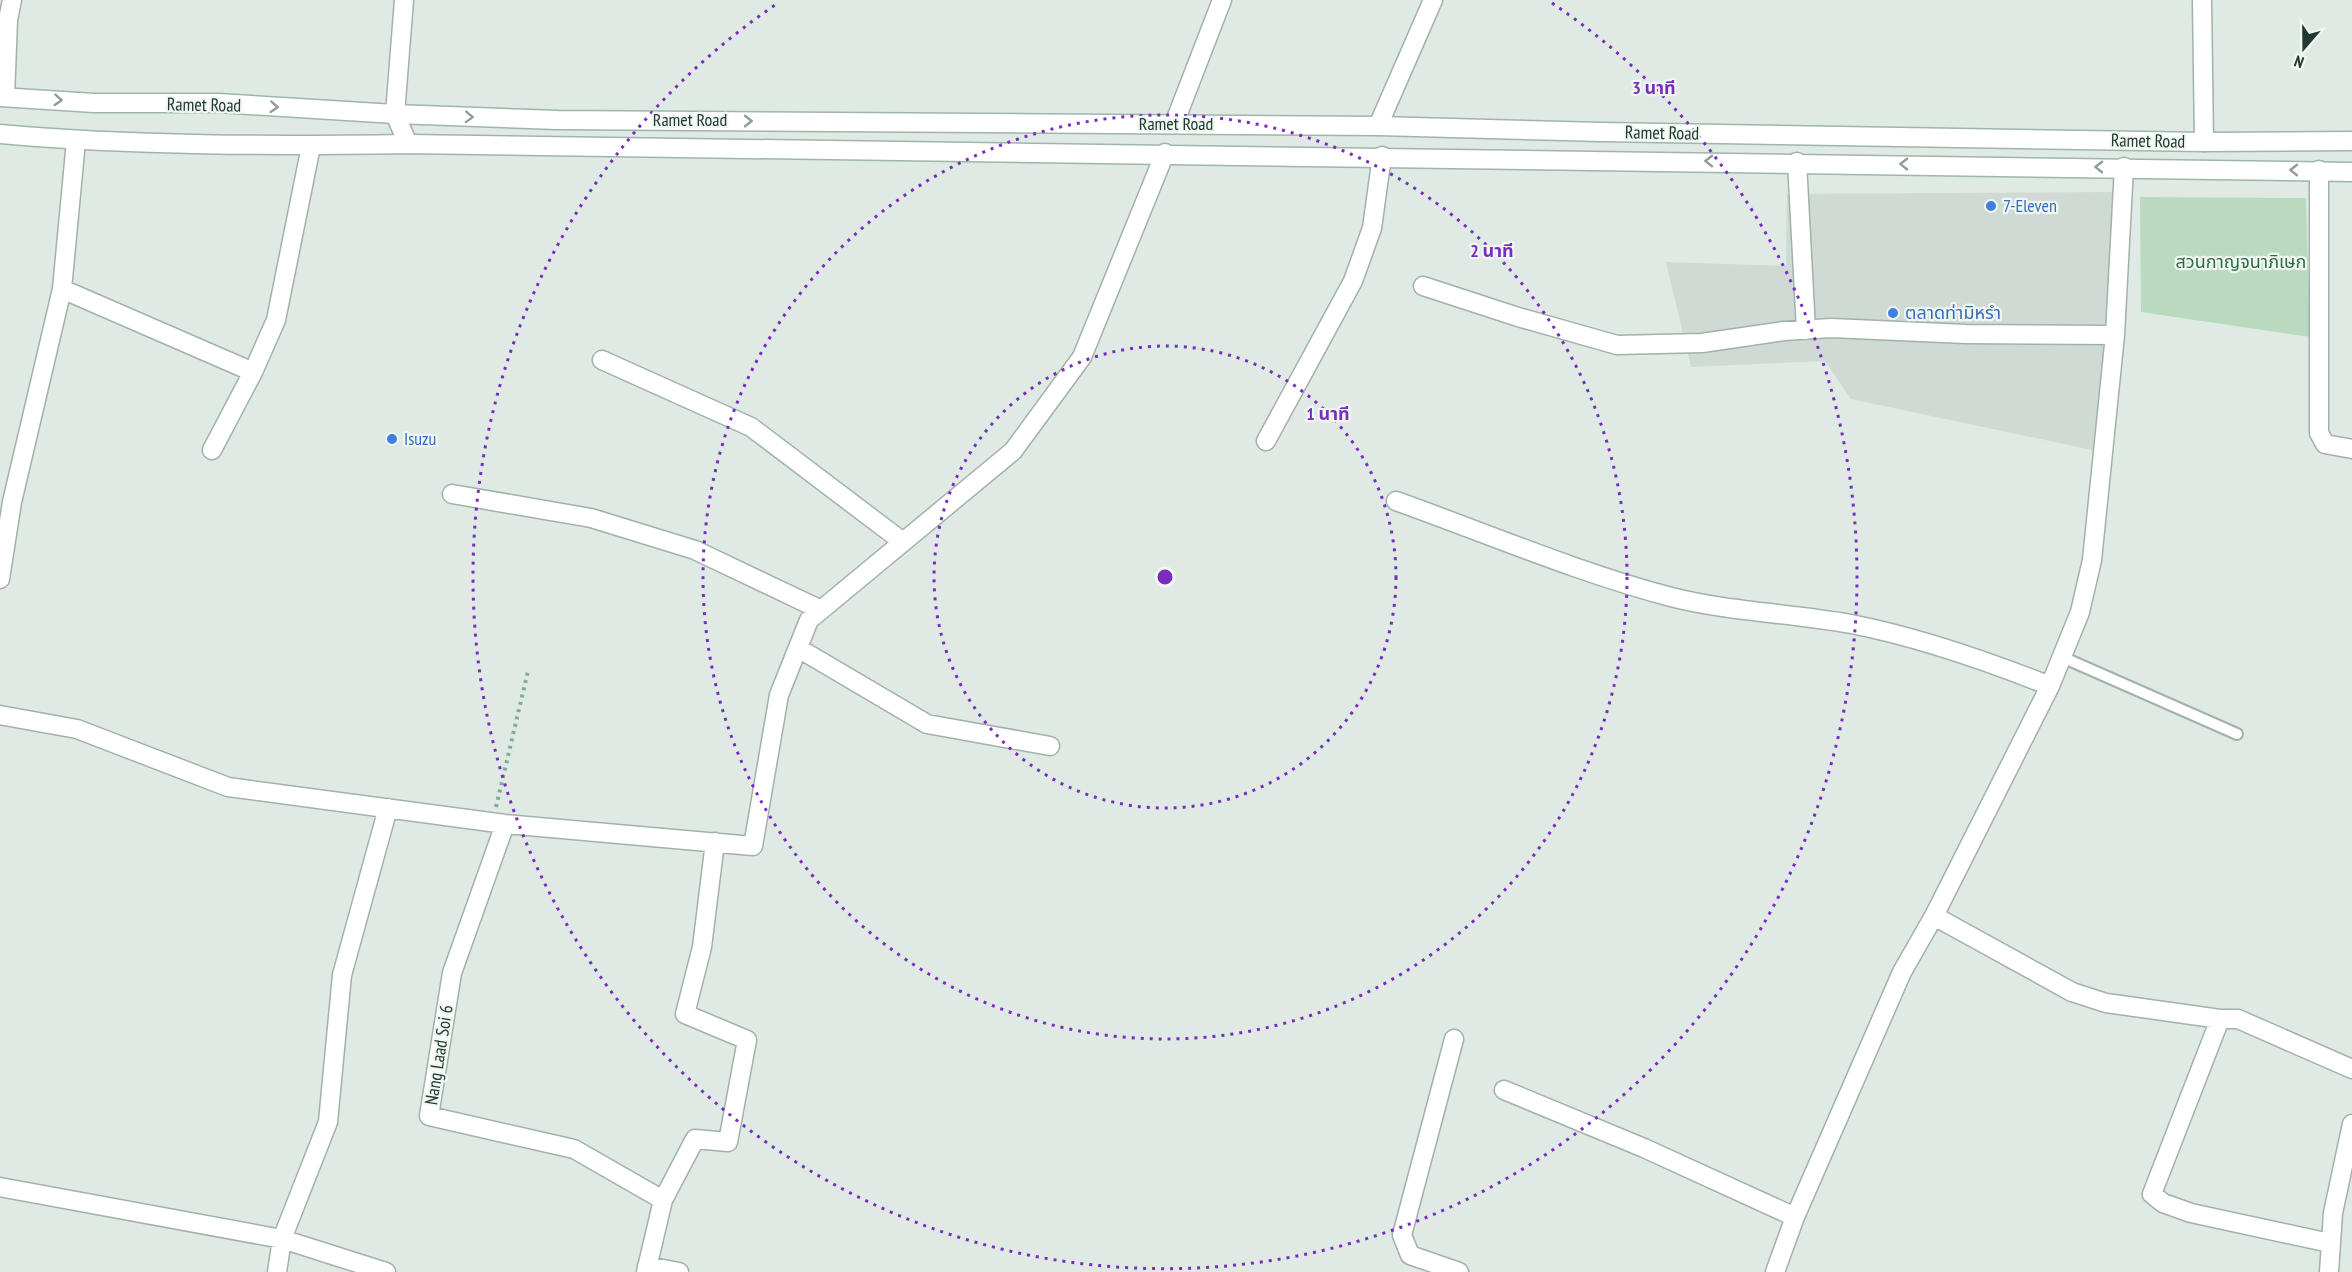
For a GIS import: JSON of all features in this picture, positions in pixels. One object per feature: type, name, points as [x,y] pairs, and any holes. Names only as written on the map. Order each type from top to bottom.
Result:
[{"type":"street","points":[[2,97],[8,20],[12,0]]},
{"type":"street","points":[[404,0],[395,114],[408,144]]},
{"type":"street","points":[[1173,124],[1222,0]]},
{"type":"street","points":[[1378,126],[1433,0]]},
{"type":"street","points":[[2202,0],[2204,142]]},
{"type":"street","name":"Ramet Road","points":[[2,97],[138,104],[218,103],[395,114],[557,120],[1378,126],[2204,142],[2352,141]]},
{"type":"street","name":"Ramet Road","points":[[0,134],[76,141],[311,146],[408,144],[1165,153],[2352,172]]},
{"type":"street","points":[[0,579],[12,502],[62,289],[76,141]]},
{"type":"street","points":[[212,450],[253,372],[276,320],[311,146]]},
{"type":"street","points":[[0,715],[77,729],[228,787],[499,823],[753,846],[779,695],[809,620],[1013,450],[1082,357],[1165,153]]},
{"type":"street","points":[[1266,441],[1353,281],[1372,228],[1382,156]]},
{"type":"street","points":[[1797,162],[1806,330]]},
{"type":"street","points":[[1775,1272],[1796,1217],[1902,972],[1934,916],[2050,686],[2080,612],[2092,560],[2115,335],[2124,167]]},
{"type":"street","points":[[2319,171],[2319,433],[2325,444],[2352,449]]},
{"type":"street","points":[[1423,286],[1518,317],[1617,345],[1702,343],[1806,330],[2115,335]]},
{"type":"street","points":[[62,289],[253,372]]},
{"type":"street","points":[[602,360],[751,427],[903,542]]},
{"type":"street","points":[[452,494],[591,518],[695,550],[821,610]]},
{"type":"street","points":[[1396,501],[1610,579],[1672,597],[1754,613],[1852,624],[1986,660],[2050,686]]},
{"type":"street","points":[[798,648],[927,724],[1050,746]]},
{"type":"street","points":[[277,1272],[282,1239],[328,1122],[342,975],[388,808]]},
{"type":"street","name":"Nang Laad Soi 6","points":[[499,823],[452,974],[429,1116],[573,1149],[663,1200]]},
{"type":"street","points":[[679,1272],[646,1269],[663,1200],[694,1139],[728,1142],[747,1040],[685,1014],[702,947],[715,842]]},
{"type":"street","points":[[1934,916],[2072,992],[2106,1002],[2220,1019],[2238,1019],[2352,1069]]},
{"type":"street","points":[[2220,1019],[2152,1194],[2163,1203],[2192,1213],[2330,1243]]},
{"type":"street","points":[[1454,1039],[1402,1235],[1410,1255],[1459,1272]]},
{"type":"street","points":[[1504,1090],[1644,1148],[1796,1217]]},
{"type":"street","points":[[2329,1272],[2330,1243],[2339,1174],[2352,1124]]},
{"type":"street","points":[[0,1187],[282,1239],[386,1272]]},
{"type":"lane","points":[[2062,657],[2238,734]]},
{"type":"path","points":[[499,823],[528,671]]},
{"type":"shaded area","name":"ตลาดท่ามิหรำ","points":[[2117,192],[2097,451],[1851,399],[1825,361],[1691,367],[1666,262],[1786,266],[1787,194]]},
{"type":"green space","name":"สวนกาญจนาภิเษก","points":[[2140,197],[2306,198],[2310,337],[2141,312]]},
{"type":"place","name":"7-Eleven","points":[[1991,206]]},
{"type":"place","name":"ตลาดท่ามิหรำ","points":[[1893,313]]},
{"type":"place","name":"Isuzu","points":[[392,439]]}]
